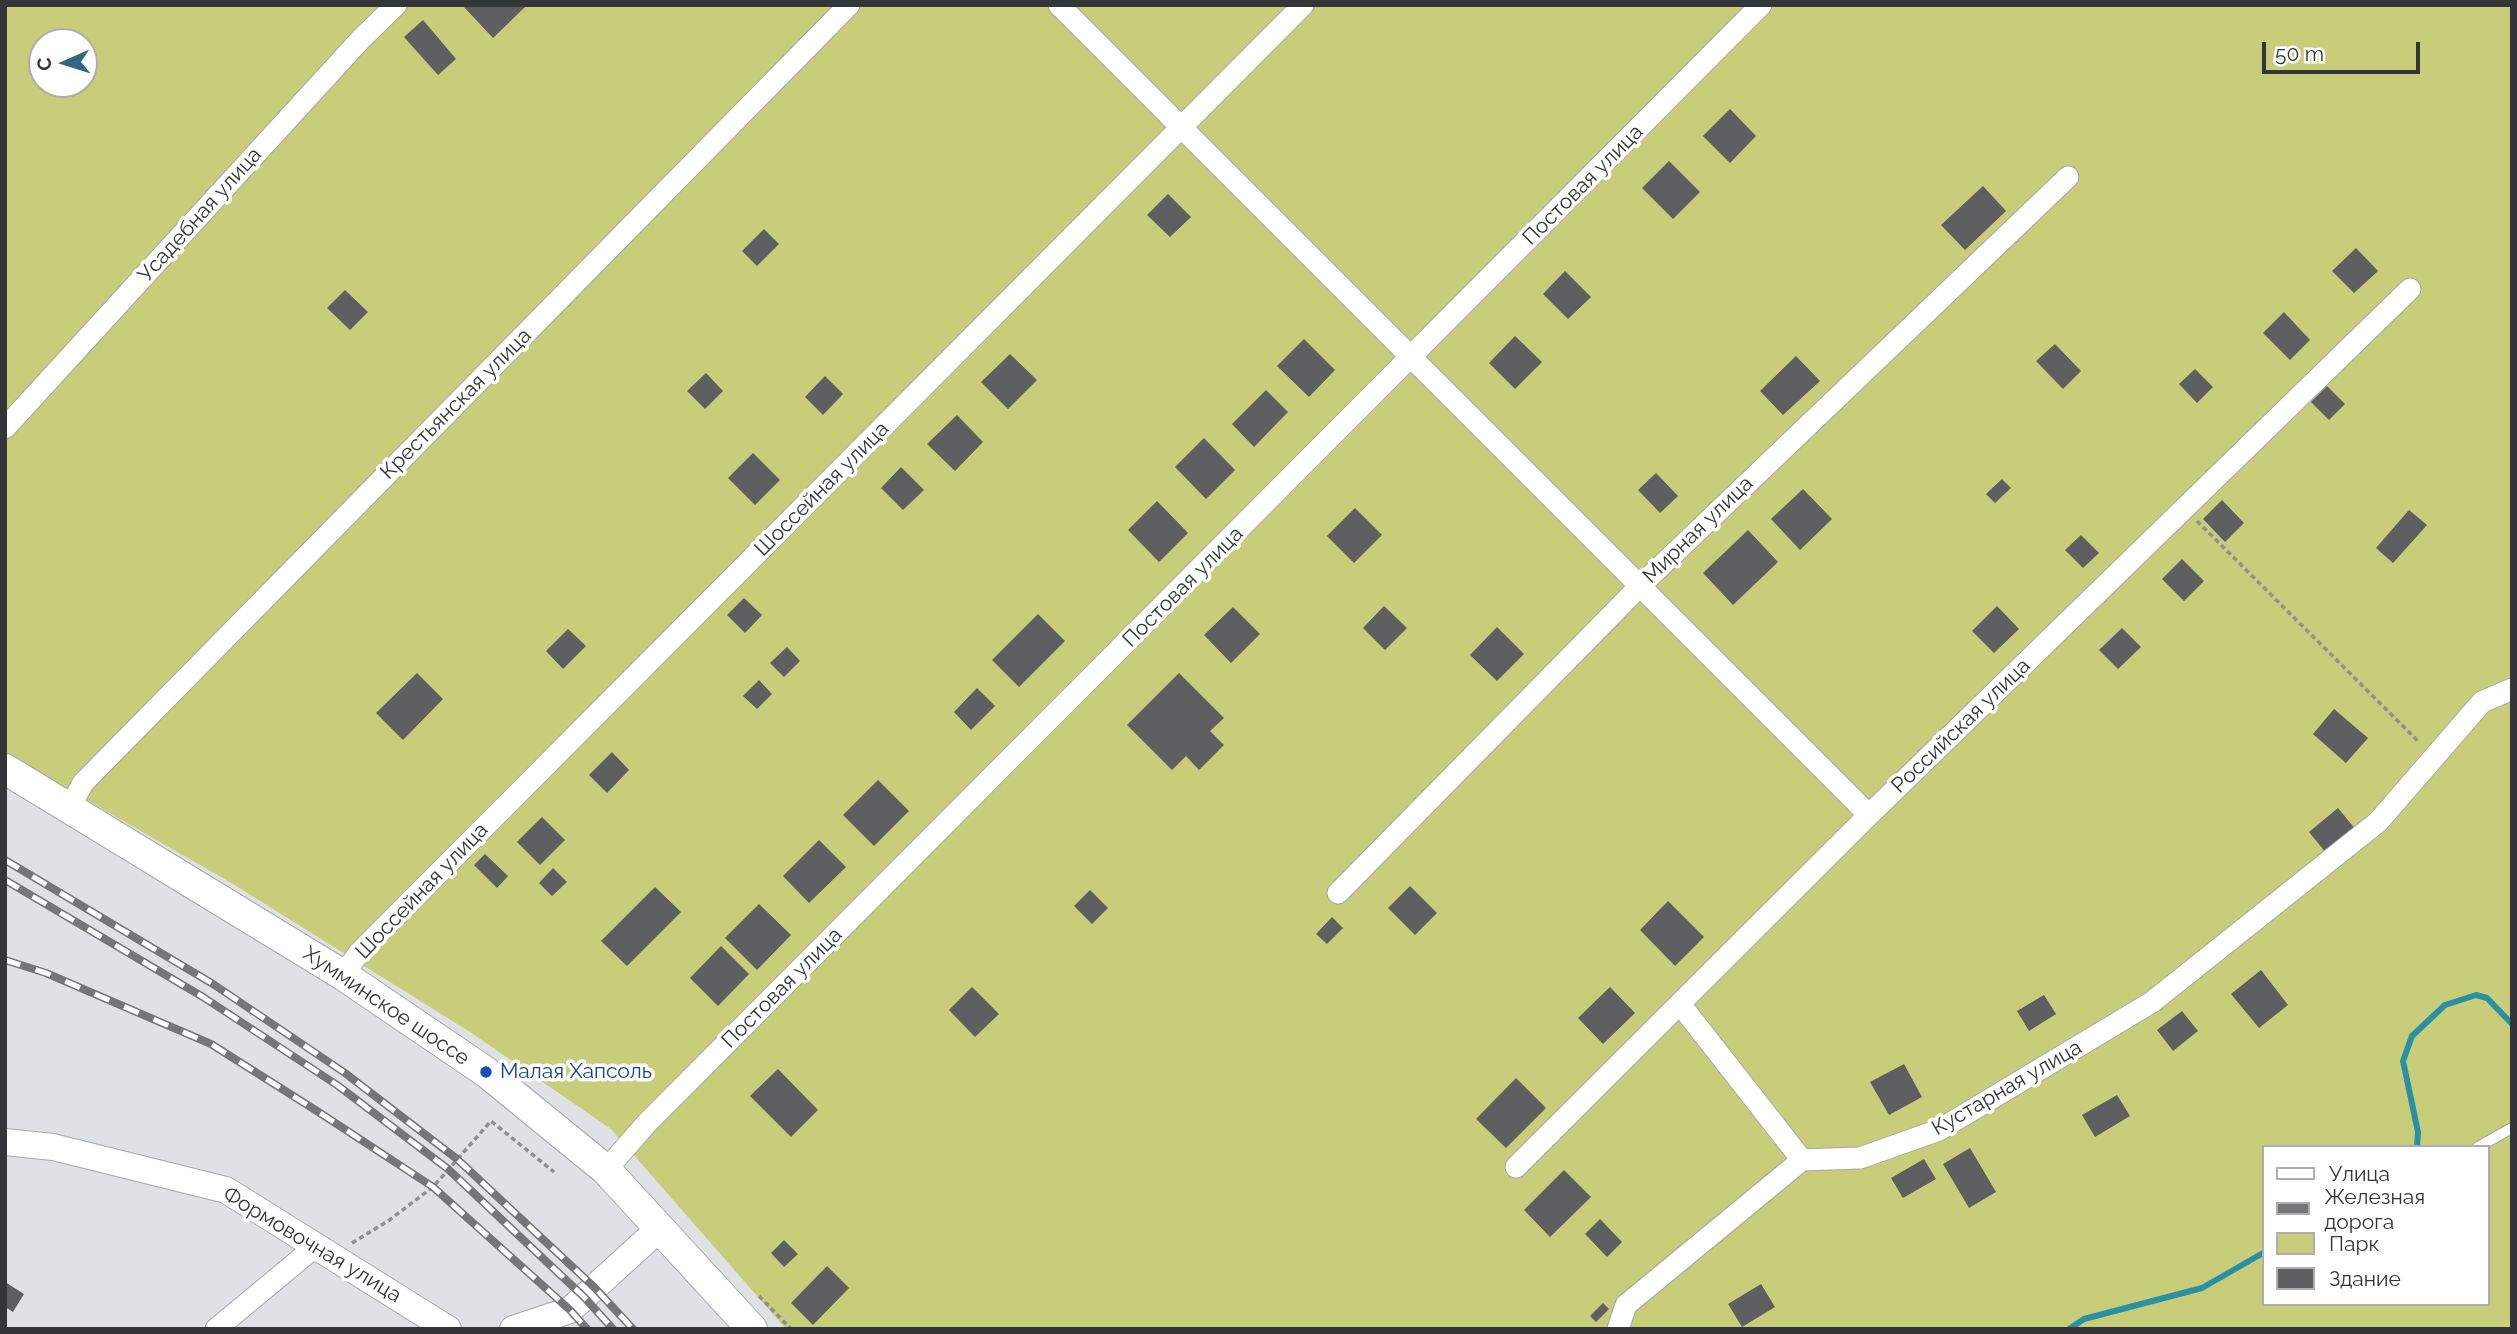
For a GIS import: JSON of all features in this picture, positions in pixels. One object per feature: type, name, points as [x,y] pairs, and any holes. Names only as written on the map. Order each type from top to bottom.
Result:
[{"type":"main road","name":"Хумминское шоссе","points":[[5,769],[343,975],[486,1072],[606,1170],[752,1329]]},
{"type":"street","name":"Усадебная улица","points":[[5,428],[361,39],[396,5]]},
{"type":"street","name":"Крестьянская улица","points":[[70,807],[83,783],[849,5]]},
{"type":"street","points":[[1059,5],[1869,815]]},
{"type":"street","name":"Шоссейная улица","points":[[343,975],[369,943],[1303,5]]},
{"type":"street","name":"Постовая улица","points":[[606,1170],[646,1124],[1761,5]]},
{"type":"street","name":"Мирная улица","points":[[1338,893],[1640,586],[2068,177]]},
{"type":"street","name":"Российская улица","points":[[1516,1167],[1869,815],[2410,289]]},
{"type":"street","name":"Кустарная улица","points":[[1802,1160],[1860,1157],[1939,1130],[2152,1002],[2378,822],[2482,702],[2512,689]]},
{"type":"street","points":[[1618,1329],[1626,1305],[1802,1160],[1679,1004]]},
{"type":"street","name":"Формовочная улица","points":[[5,1142],[53,1147],[226,1190],[448,1329]]},
{"type":"street","points":[[513,1329],[570,1310],[661,1227]]},
{"type":"street","points":[[216,1329],[323,1251]]},
{"type":"lane","points":[[2482,1145],[2512,1128]]},
{"type":"path","points":[[2184,508],[2434,757]]},
{"type":"path","points":[[323,1251],[388,1222],[433,1187],[491,1121],[554,1172]]},
{"type":"green space","points":[[5,5],[2512,5],[2512,1329],[786,1329],[611,1129],[470,1032],[233,884],[5,753]]},
{"type":"building","points":[[462,5],[523,5],[525,7],[493,38]]},
{"type":"building","points":[[423,20],[456,59],[438,75],[404,37]]},
{"type":"building","points":[[1730,109],[1756,136],[1730,163],[1703,136]]},
{"type":"building","points":[[1669,161],[1700,192],[1673,219],[1642,188]]},
{"type":"building","points":[[1983,186],[2006,211],[1965,250],[1941,225]]},
{"type":"building","points":[[1168,194],[1191,217],[1170,237],[1147,215]]},
{"type":"building","points":[[764,229],[779,244],[757,266],[742,251]]},
{"type":"building","points":[[2356,248],[2378,271],[2354,293],[2332,271]]},
{"type":"building","points":[[1565,271],[1591,297],[1568,319],[1543,294]]},
{"type":"building","points":[[345,290],[368,312],[350,330],[327,308]]},
{"type":"building","points":[[2284,312],[2310,340],[2290,360],[2263,333]]},
{"type":"building","points":[[1515,336],[1542,362],[1515,389],[1489,363]]},
{"type":"building","points":[[1304,339],[1335,370],[1309,397],[1277,366]]},
{"type":"building","points":[[2055,344],[2081,371],[2063,389],[2036,361]]},
{"type":"building","points":[[1010,354],[1037,380],[1008,409],[981,382]]},
{"type":"building","points":[[1796,356],[1820,381],[1783,415],[1760,391]]},
{"type":"building","points":[[2195,369],[2213,387],[2197,403],[2179,384]]},
{"type":"building","points":[[706,373],[723,391],[705,409],[687,391]]},
{"type":"building","points":[[825,376],[843,394],[823,415],[805,397]]},
{"type":"building","points":[[2327,386],[2345,404],[2329,420],[2311,402]]},
{"type":"building","points":[[1266,390],[1288,412],[1254,447],[1232,424]]},
{"type":"building","points":[[957,415],[983,442],[955,471],[927,444]]},
{"type":"building","points":[[1204,438],[1235,470],[1206,499],[1175,467]]},
{"type":"building","points":[[753,453],[780,480],[755,505],[728,478]]},
{"type":"building","points":[[901,467],[924,490],[903,510],[881,488]]},
{"type":"building","points":[[1656,473],[1678,496],[1660,513],[1638,490]]},
{"type":"building","points":[[2002,479],[2011,488],[1995,503],[1986,494]]},
{"type":"building","points":[[1803,489],[1832,519],[1800,550],[1771,519]]},
{"type":"building","points":[[2222,500],[2244,523],[2225,542],[2203,519]]},
{"type":"building","points":[[1157,501],[1188,533],[1159,562],[1128,530]]},
{"type":"building","points":[[1355,508],[1382,535],[1354,563],[1327,536]]},
{"type":"building","points":[[2409,510],[2427,525],[2393,563],[2376,548]]},
{"type":"building","points":[[1748,530],[1778,562],[1733,605],[1703,573]]},
{"type":"building","points":[[2081,535],[2099,553],[2083,568],[2065,550]]},
{"type":"building","points":[[2182,559],[2204,581],[2184,601],[2162,579]]},
{"type":"building","points":[[744,598],[762,615],[745,633],[727,615]]},
{"type":"building","points":[[1384,606],[1407,628],[1385,650],[1363,628]]},
{"type":"building","points":[[1997,606],[2019,629],[1994,653],[1972,631]]},
{"type":"building","points":[[1233,607],[1260,634],[1231,663],[1204,635]]},
{"type":"building","points":[[1038,614],[1065,641],[1019,687],[992,660]]},
{"type":"building","points":[[1497,627],[1524,654],[1497,681],[1470,655]]},
{"type":"building","points":[[2122,628],[2141,647],[2118,669],[2099,650]]},
{"type":"building","points":[[568,629],[586,646],[563,669],[546,651]]},
{"type":"building","points":[[787,647],[800,661],[784,677],[770,663]]},
{"type":"building","points":[[417,673],[443,699],[403,740],[376,713]]},
{"type":"building","points":[[1179,673],[1224,718],[1210,731],[1224,745],[1199,770],[1186,756],[1172,770],[1127,725]]},
{"type":"building","points":[[759,680],[772,694],[757,709],[743,696]]},
{"type":"building","points":[[977,688],[995,706],[971,730],[954,712]]},
{"type":"building","points":[[2334,709],[2368,738],[2346,763],[2313,734]]},
{"type":"building","points":[[612,752],[629,770],[607,793],[589,775]]},
{"type":"building","points":[[878,780],[909,811],[874,846],[843,815]]},
{"type":"building","points":[[2338,808],[2356,830],[2327,854],[2309,832]]},
{"type":"building","points":[[542,817],[565,840],[540,865],[517,842]]},
{"type":"building","points":[[819,840],[846,867],[809,903],[783,876]]},
{"type":"building","points":[[485,854],[508,876],[497,888],[474,865]]},
{"type":"building","points":[[553,868],[567,882],[552,896],[539,883]]},
{"type":"building","points":[[1410,886],[1437,913],[1415,935],[1388,908]]},
{"type":"building","points":[[655,887],[681,912],[627,966],[601,941]]},
{"type":"building","points":[[1090,890],[1108,908],[1092,924],[1074,906]]},
{"type":"building","points":[[1668,901],[1704,937],[1675,966],[1640,930]]},
{"type":"building","points":[[759,904],[791,935],[757,970],[725,938]]},
{"type":"building","points":[[1332,917],[1343,928],[1327,944],[1316,934]]},
{"type":"building","points":[[721,946],[749,974],[718,1006],[690,978]]},
{"type":"building","points":[[2261,970],[2288,1005],[2259,1028],[2231,994]]},
{"type":"building","points":[[972,987],[999,1014],[975,1037],[949,1010]]},
{"type":"building","points":[[1610,987],[1635,1013],[1603,1044],[1578,1018]]},
{"type":"building","points":[[2044,995],[2056,1014],[2029,1031],[2017,1011]]},
{"type":"building","points":[[2182,1011],[2198,1031],[2173,1051],[2157,1030]]},
{"type":"building","points":[[1904,1064],[1922,1097],[1889,1115],[1870,1082]]},
{"type":"building","points":[[778,1069],[818,1110],[791,1137],[750,1096]]},
{"type":"building","points":[[1516,1078],[1546,1108],[1506,1148],[1476,1119]]},
{"type":"building","points":[[2117,1095],[2130,1116],[2095,1137],[2082,1115]]},
{"type":"building","points":[[1970,1148],[1996,1192],[1969,1208],[1943,1164]]},
{"type":"building","points":[[1924,1159],[1936,1179],[1903,1198],[1891,1178]]},
{"type":"building","points":[[1564,1170],[1591,1197],[1550,1237],[1524,1210]]},
{"type":"building","points":[[1600,1219],[1622,1242],[1607,1257],[1585,1234]]},
{"type":"building","points":[[784,1240],[798,1254],[784,1267],[771,1253]]},
{"type":"building","points":[[827,1266],[849,1288],[813,1325],[791,1303]]},
{"type":"building","points":[[5,1282],[24,1294],[13,1312],[5,1307]]},
{"type":"building","points":[[1761,1284],[1775,1307],[1742,1327],[1728,1304]]},
{"type":"building","points":[[1603,1303],[1609,1309],[1596,1322],[1590,1316]]},
{"type":"waterway","name":"Малая Хапсоль","points":[[2417,1145],[2418,1132],[2403,1061],[2412,1036],[2445,1005],[2476,995],[2487,998],[2512,1024]]},
{"type":"waterway","name":"Малая Хапсоль","points":[[2069,1329],[2084,1319],[2202,1288],[2262,1254]]},
{"type":"railway","points":[[5,860],[213,984],[345,1073],[457,1159],[594,1287],[633,1329]]},
{"type":"railway","points":[[5,880],[203,997],[337,1085],[448,1169],[584,1297],[613,1329]]},
{"type":"railway","points":[[5,960],[46,973],[211,1044],[317,1111],[433,1187],[570,1310],[587,1329]]},
{"type":"place","name":"Малая Хапсоль","points":[[486,1072]]}]
